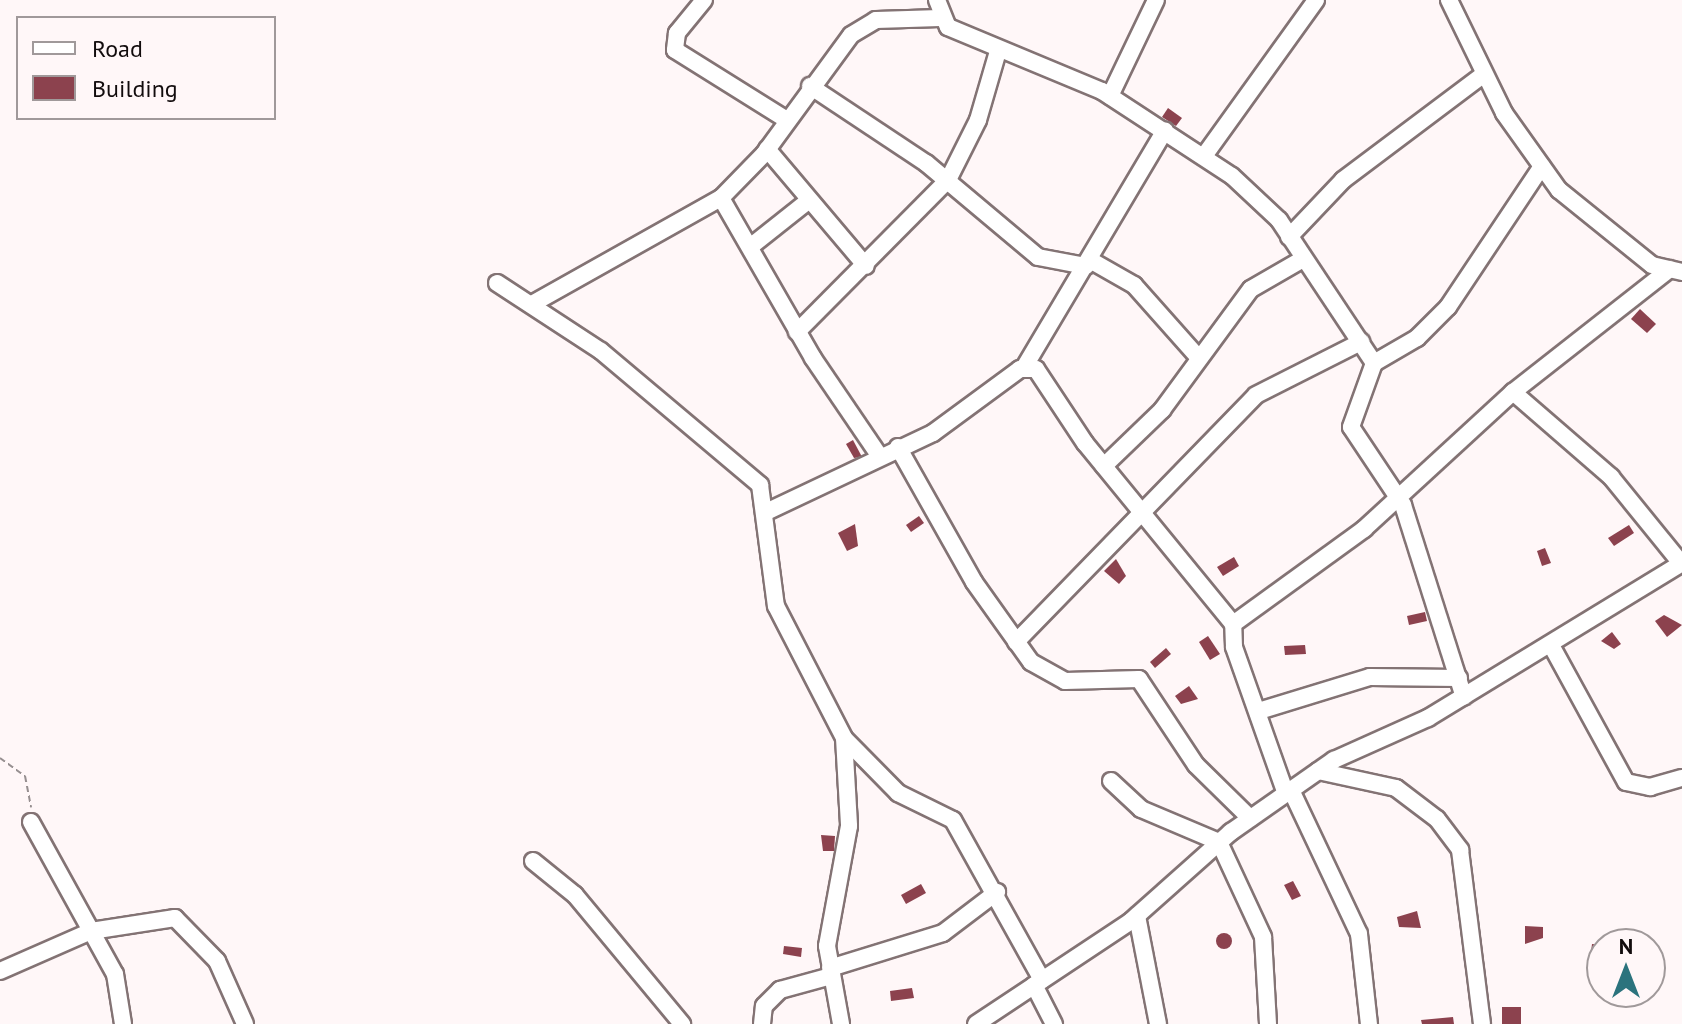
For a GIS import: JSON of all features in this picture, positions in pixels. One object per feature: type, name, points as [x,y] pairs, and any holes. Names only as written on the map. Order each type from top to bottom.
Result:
[{"type":"street","points":[[704,0],[677,33],[675,50],[787,120]]},
{"type":"street","points":[[937,0],[940,18]]},
{"type":"street","points":[[1110,96],[1156,0]]},
{"type":"street","points":[[1233,624],[1398,499],[1513,392],[1676,271],[1597,228],[1542,166],[1483,75],[1451,5],[1432,0]]},
{"type":"street","points":[[1204,156],[1308,3]]},
{"type":"street","points":[[532,304],[721,198],[767,149],[810,86],[851,35],[876,20],[940,18],[998,51],[1110,96],[1204,156],[1289,237],[1374,363]]},
{"type":"street","points":[[797,332],[866,266],[948,180],[978,120],[998,51]]},
{"type":"street","points":[[1289,237],[1343,180],[1483,75]]},
{"type":"street","points":[[810,86],[948,180],[1038,257],[1088,263],[1134,285],[1197,356]]},
{"type":"street","points":[[764,513],[879,455],[933,433],[1025,366],[1165,130]]},
{"type":"street","points":[[767,149],[866,266]]},
{"type":"street","points":[[1464,697],[1398,499],[1351,427],[1374,363],[1417,338],[1448,307],[1542,166]]},
{"type":"street","points":[[721,198],[797,332],[879,455]]},
{"type":"street","points":[[750,247],[808,201]]},
{"type":"street","points":[[1104,466],[1162,410],[1197,356],[1251,289],[1303,259]]},
{"type":"street","points":[[497,283],[532,304],[750,470],[764,513],[776,606],[844,738],[898,793],[953,820],[997,892],[1054,1024]]},
{"type":"street","points":[[1016,642],[1086,575],[1139,507],[1256,395],[1361,342]]},
{"type":"street","points":[[1025,366],[1047,380],[1104,466],[1233,624],[1234,647],[1262,710],[1289,792],[1359,934],[1369,1024]]},
{"type":"street","points":[[976,1024],[1137,916],[1219,842],[1318,771],[1464,697],[1681,566],[1611,477],[1513,392]]},
{"type":"street","points":[[898,447],[1016,642],[1065,681],[1139,679],[1196,765],[1250,818]]},
{"type":"street","points":[[1551,645],[1626,782],[1650,787],[1682,778]]},
{"type":"street","points":[[1262,710],[1356,679],[1459,678]]},
{"type":"street","points":[[841,1024],[831,972],[829,910],[849,826],[844,738]]},
{"type":"street","points":[[1318,771],[1396,788],[1437,819],[1460,850],[1478,945],[1482,1024]]},
{"type":"street","points":[[1111,781],[1141,809],[1219,842],[1263,937],[1268,1024]]},
{"type":"street","points":[[31,822],[115,974],[123,1024]]},
{"type":"street","points":[[533,861],[575,895],[682,1024]]},
{"type":"street","points":[[762,1024],[764,1006],[780,990],[943,933],[997,892]]},
{"type":"street","points":[[1137,916],[1158,1024]]},
{"type":"street","points":[[0,971],[91,931],[175,918],[188,925],[217,961],[245,1024]]},
{"type":"path","points":[[0,758],[25,776],[31,822]]},
{"type":"building","points":[[1168,108],[1182,118],[1176,126],[1162,117]]},
{"type":"building","points":[[1640,309],[1656,324],[1647,333],[1631,319]]},
{"type":"building","points":[[853,440],[862,457],[854,458],[846,444]]},
{"type":"building","points":[[919,516],[924,523],[911,532],[906,525]]},
{"type":"building","points":[[855,524],[858,546],[847,551],[838,533]]},
{"type":"building","points":[[1629,525],[1634,533],[1614,546],[1608,538]]},
{"type":"building","points":[[1545,548],[1551,563],[1542,566],[1537,551]]},
{"type":"building","points":[[1234,557],[1239,566],[1223,576],[1217,567]]},
{"type":"building","points":[[1116,559],[1126,576],[1119,584],[1104,571]]},
{"type":"building","points":[[1425,612],[1427,621],[1409,625],[1407,616]]},
{"type":"building","points":[[1664,615],[1682,625],[1667,637],[1655,621]]},
{"type":"building","points":[[1612,632],[1621,644],[1614,649],[1601,641]]},
{"type":"building","points":[[1208,636],[1220,654],[1210,660],[1199,642]]},
{"type":"building","points":[[1305,645],[1306,654],[1285,655],[1284,646]]},
{"type":"building","points":[[1166,648],[1171,654],[1155,668],[1150,662]]},
{"type":"building","points":[[1189,686],[1198,699],[1181,704],[1175,696]]},
{"type":"building","points":[[821,835],[835,836],[834,851],[823,851]]},
{"type":"building","points":[[1293,881],[1301,896],[1292,900],[1284,885]]},
{"type":"building","points":[[921,884],[926,893],[906,904],[901,895]]},
{"type":"building","points":[[1417,911],[1421,928],[1399,927],[1397,917]]},
{"type":"building","points":[[1525,926],[1543,927],[1543,938],[1525,944]]},
{"type":"building","points":[[1221,933],[1227,933],[1232,941],[1230,947],[1221,949],[1216,944],[1216,938]]},
{"type":"building","points":[[784,946],[802,948],[801,957],[783,954]]},
{"type":"building","points":[[912,988],[914,998],[891,1001],[890,991]]},
{"type":"building","points":[[1502,1007],[1521,1007],[1521,1024],[1502,1024]]},
{"type":"building","points":[[1453,1017],[1454,1024],[1422,1024],[1421,1020]]}]
